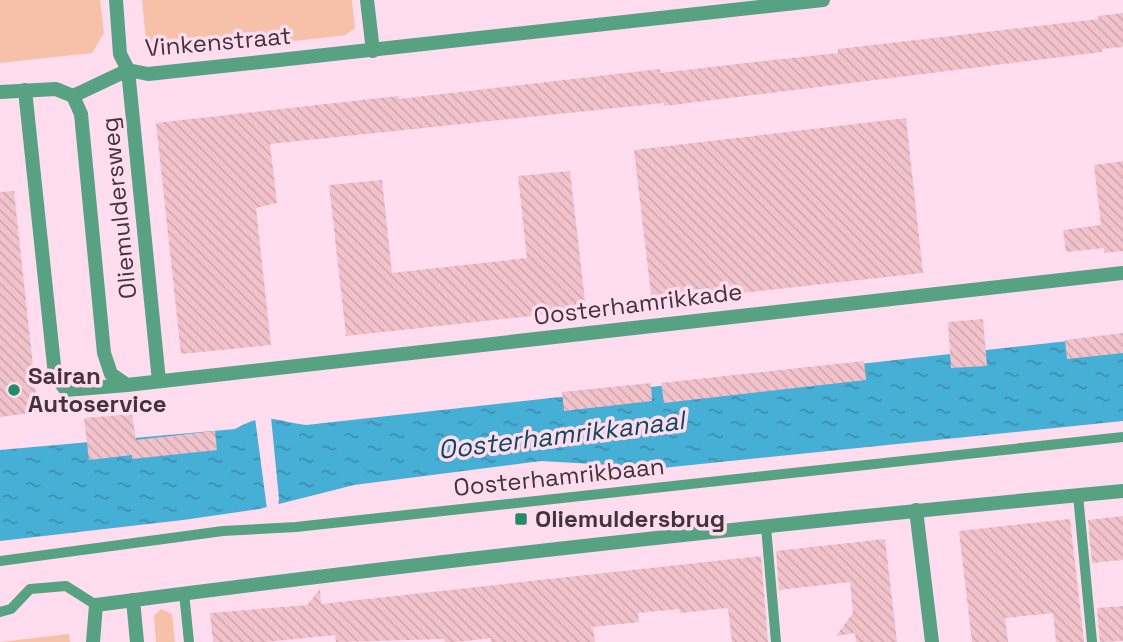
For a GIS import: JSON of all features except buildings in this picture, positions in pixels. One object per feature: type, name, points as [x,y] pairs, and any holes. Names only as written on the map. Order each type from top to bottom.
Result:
[{"type":"street","name":"Oliemuldersweg","points":[[116,0],[120,54],[128,70],[159,381]]},
{"type":"street","points":[[367,0],[373,51]]},
{"type":"street","name":"Vinkenstraat","points":[[73,96],[128,70],[148,74],[822,0]]},
{"type":"street","points":[[0,92],[56,89],[73,96]]},
{"type":"street","points":[[25,90],[55,375],[66,390],[159,381]]},
{"type":"street","name":"Oliemuldersweg","points":[[73,96],[81,114],[104,353],[111,374],[127,385]]},
{"type":"street","name":"Oosterhamrikkade","points":[[159,381],[1123,273]]},
{"type":"street","points":[[93,642],[96,605],[279,581],[916,510],[1123,491]]},
{"type":"street","points":[[916,510],[932,642]]},
{"type":"street","points":[[133,600],[138,642]]},
{"type":"lane","name":"Oosterhamrikbaan","points":[[0,561],[223,531],[309,525],[1123,437]]},
{"type":"lane","points":[[1078,495],[1092,642]]},
{"type":"lane","points":[[766,527],[776,642]]},
{"type":"lane","points":[[0,612],[11,609],[30,589],[66,586],[96,605]]},
{"type":"lane","points":[[184,593],[190,642]]},
{"type":"shaded area","points":[[0,0],[100,0],[104,33],[92,53],[0,63]]},
{"type":"shaded area","points":[[142,0],[352,0],[355,28],[346,35],[156,57],[147,50]]},
{"type":"shaded area","points":[[161,609],[172,614],[175,642],[156,642],[154,616]]},
{"type":"shaded area","points":[[69,634],[70,642],[0,642]]},
{"type":"water","name":"Oosterhamrikkanaal","points":[[1123,335],[1123,421],[662,468],[541,461],[354,485],[259,509],[0,541],[0,450],[235,429],[263,419],[306,425]]},
{"type":"pier","points":[[271,417],[279,499],[278,506],[267,509],[255,418]]},
{"type":"place","name":"Sairan Autoservice","points":[[14,390]]},
{"type":"place","name":"Oliemuldersbrug","points":[[521,519]]}]
